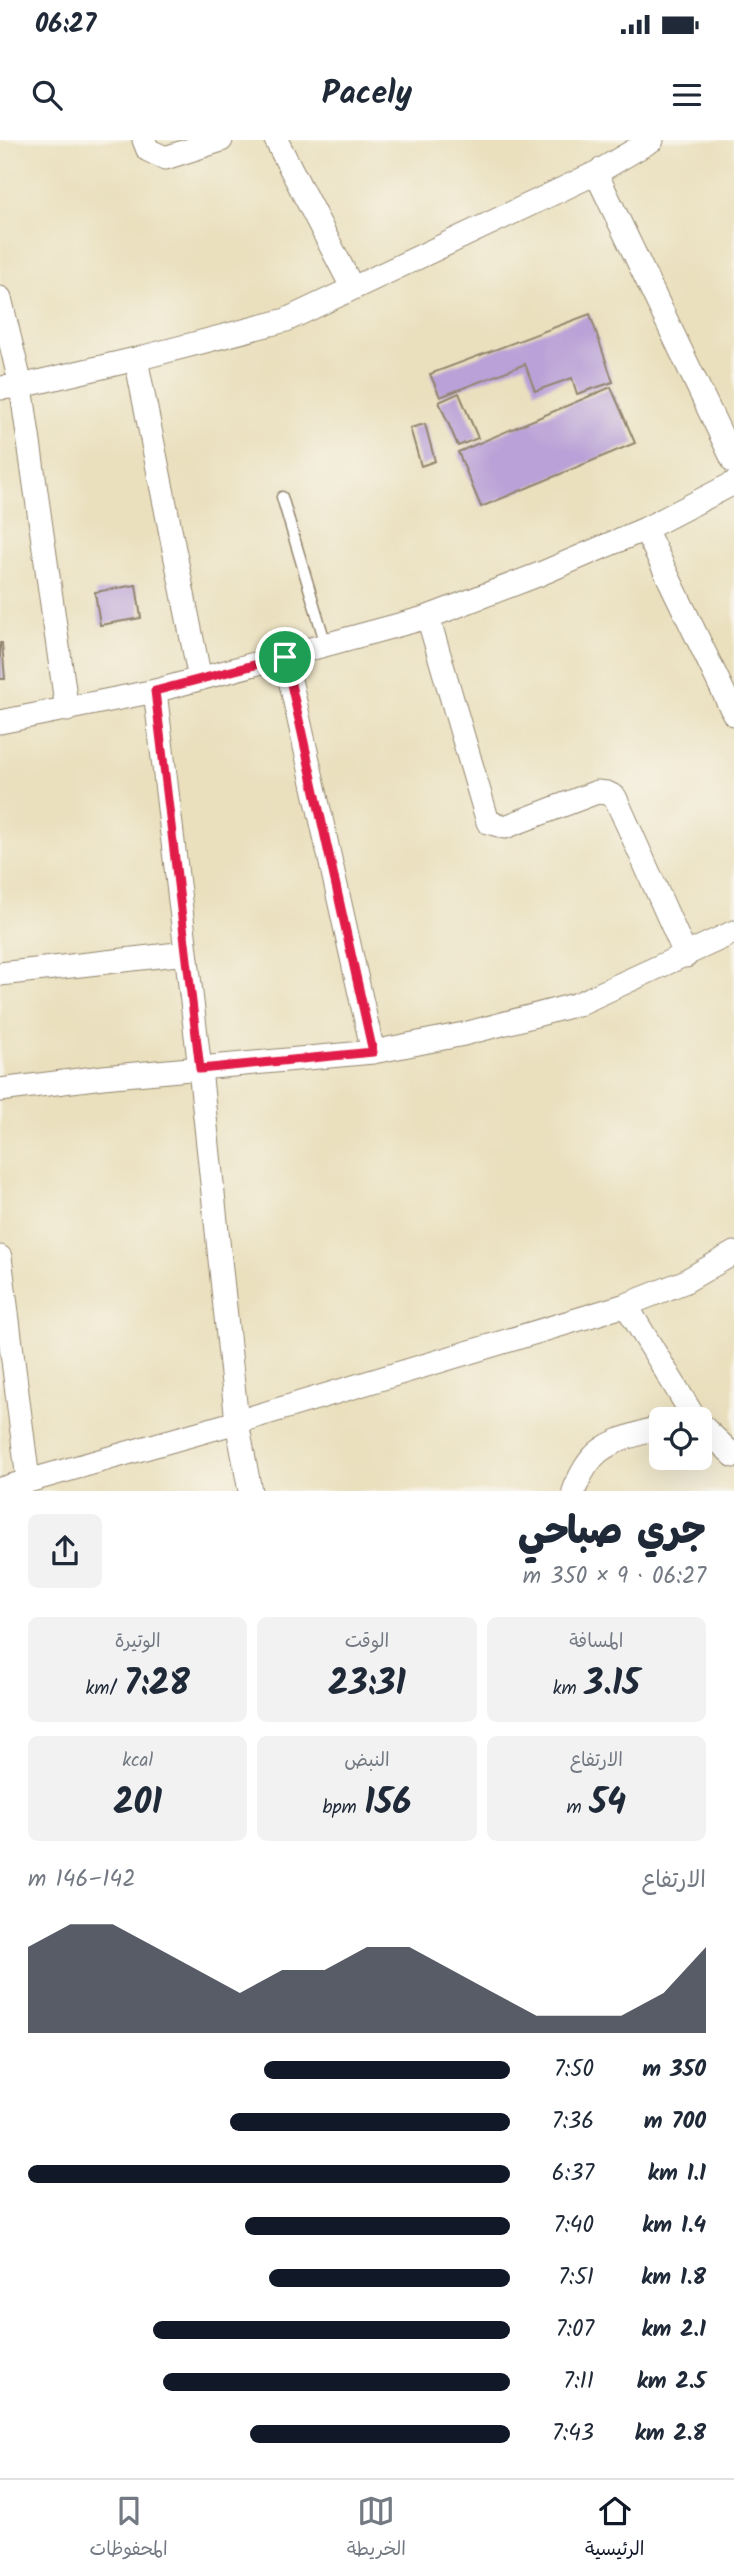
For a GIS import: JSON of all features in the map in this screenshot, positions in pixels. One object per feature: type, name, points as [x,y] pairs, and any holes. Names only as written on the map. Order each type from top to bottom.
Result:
[{"type":"street","points":[[144,140],[148,150],[165,158],[221,140]]},
{"type":"street","points":[[276,140],[352,287]]},
{"type":"street","points":[[10,387],[136,359],[286,320],[596,173],[652,140]]},
{"type":"street","points":[[596,173],[734,462]]},
{"type":"street","points":[[0,298],[10,387],[67,709]]},
{"type":"street","points":[[136,359],[200,679]]},
{"type":"street","points":[[0,722],[155,691],[428,617],[540,574],[645,529],[734,483]]},
{"type":"street","points":[[645,529],[734,714]]},
{"type":"street","points":[[428,617],[488,822],[505,827],[597,792],[615,797],[686,956]]},
{"type":"street","points":[[285,657],[373,1052]]},
{"type":"street","points":[[155,691],[200,1069],[237,1422],[250,1491]]},
{"type":"street","points":[[0,1090],[103,1077],[373,1052],[464,1034],[578,1004],[734,932]]},
{"type":"street","points":[[0,974],[186,953]]},
{"type":"street","points":[[0,1489],[237,1422],[626,1305],[684,1282],[734,1253]]},
{"type":"street","points":[[0,1257],[2,1300],[28,1480]]},
{"type":"street","points":[[626,1305],[685,1407]]},
{"type":"street","points":[[574,1491],[583,1467],[600,1448],[649,1431]]},
{"type":"street","points":[[712,1437],[734,1456]]},
{"type":"lane","points":[[282,497],[326,646]]},
{"type":"building","points":[[590,314],[613,382],[577,394],[572,378],[535,391],[525,364],[440,397],[430,374]]},
{"type":"building","points":[[611,387],[635,443],[481,507],[458,452]]},
{"type":"building","points":[[459,393],[478,438],[458,446],[439,402]]},
{"type":"building","points":[[425,424],[435,461],[421,466],[410,428]]},
{"type":"building","points":[[136,585],[141,618],[100,625],[95,592]]},
{"type":"building","points":[[2,643],[5,679],[0,679]]},
{"type":"route","points":[[285,657],[373,1052],[200,1069],[155,691],[285,657]]}]
